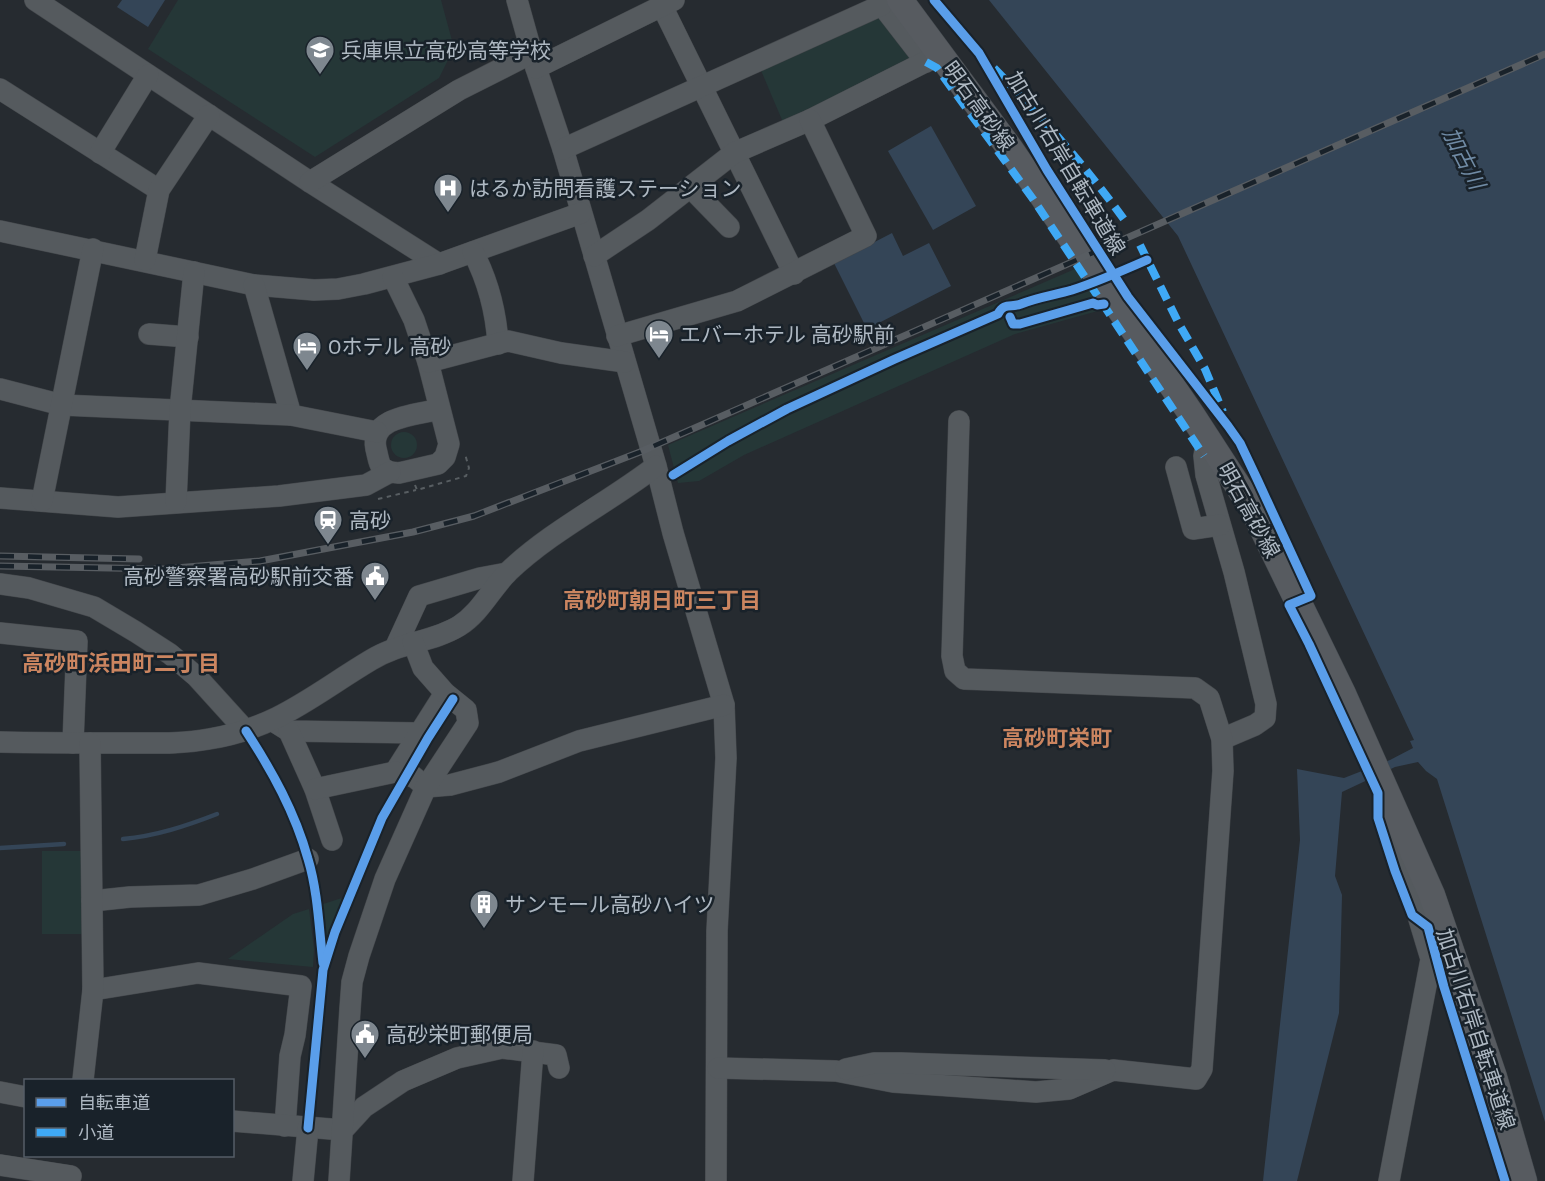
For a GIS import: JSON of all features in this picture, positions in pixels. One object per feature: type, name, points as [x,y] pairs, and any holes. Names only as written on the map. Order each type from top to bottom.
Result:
[{"type":"main road","name":"明石高砂線","points":[[886,2],[1011,150],[1253,509],[1343,693],[1432,895],[1494,1077],[1524,1181]]},
{"type":"street","points":[[34,0],[310,182],[440,264]]},
{"type":"street","points":[[517,0],[563,149],[724,705],[726,758],[717,931],[716,1181]]},
{"type":"street","points":[[563,149],[886,2]]},
{"type":"street","points":[[310,182],[459,90],[534,61],[659,4],[794,274]]},
{"type":"street","points":[[594,255],[648,220],[734,153],[810,120],[934,58]]},
{"type":"street","points":[[100,153],[148,75]]},
{"type":"street","points":[[0,89],[159,190]]},
{"type":"street","points":[[145,260],[159,190],[209,115]]},
{"type":"street","points":[[617,336],[737,301],[866,236],[810,120]]},
{"type":"street","points":[[691,188],[729,227]]},
{"type":"street","points":[[0,231],[254,285],[285,289],[338,289],[440,264],[581,213]]},
{"type":"street","points":[[42,501],[93,249]]},
{"type":"street","points":[[473,252],[492,302],[498,344]]},
{"type":"street","points":[[177,502],[180,410],[194,272]]},
{"type":"street","points":[[393,277],[414,320],[428,362],[449,444],[448,452],[438,464],[399,473],[390,472],[380,464],[374,442],[377,432],[392,421],[440,410]]},
{"type":"street","points":[[254,285],[291,415]]},
{"type":"street","points":[[149,334],[188,337]]},
{"type":"street","points":[[428,362],[508,341],[561,353],[625,362]]},
{"type":"street","points":[[0,389],[62,405],[291,415],[377,432]]},
{"type":"street","points":[[717,1068],[836,1071],[874,1063],[1113,1070],[1196,1079],[1202,1069],[1221,795],[1222,739],[1209,698],[1195,687],[964,679],[955,671],[952,656],[959,421]]},
{"type":"street","points":[[1207,438],[1204,456],[1206,475],[1234,572],[1266,704],[1265,718],[1255,725],[1222,739]]},
{"type":"street","points":[[281,726],[295,709],[373,658],[405,644],[449,632],[462,625],[473,616],[507,573],[547,541],[656,466]]},
{"type":"street","points":[[1176,467],[1193,529],[1220,525]]},
{"type":"street","points":[[0,498],[118,507],[279,496],[366,485],[390,472]]},
{"type":"street","points":[[405,644],[419,597],[507,573]]},
{"type":"street","points":[[0,584],[29,588],[94,608],[136,632],[170,654],[197,677],[246,730]]},
{"type":"street","points":[[0,633],[77,641],[92,901],[93,990],[82,1079]]},
{"type":"street","points":[[339,1181],[351,1000],[359,956],[386,879],[426,788],[468,723],[466,710],[446,693],[405,644]]},
{"type":"street","points":[[394,772],[446,693]]},
{"type":"street","points":[[315,789],[394,772],[414,777],[426,788],[450,785],[499,772],[579,741],[724,705]]},
{"type":"street","points":[[281,726],[315,789],[332,840]]},
{"type":"street","points":[[0,742],[192,741],[246,730],[281,726],[419,733]]},
{"type":"street","points":[[1389,1181],[1431,959],[1394,836],[1396,813]]},
{"type":"street","points":[[92,901],[130,897],[199,895],[308,859]]},
{"type":"street","points":[[93,990],[198,973],[301,986],[290,1056],[285,1126]]},
{"type":"street","points":[[343,1130],[364,1107],[403,1081],[457,1058],[502,1048],[556,1055],[559,1068]]},
{"type":"street","points":[[523,1181],[532,1051]]},
{"type":"street","points":[[0,1092],[24,1097]]},
{"type":"street","points":[[234,1121],[343,1130]]},
{"type":"street","points":[[303,1181],[308,1128]]},
{"type":"street","points":[[0,1165],[71,1171]]},
{"type":"path","points":[[372,501],[417,490]]},
{"type":"shaded area","name":"兵庫県立高砂高等学校","points":[[178,0],[441,0],[454,48],[439,78],[315,157],[148,49]]},
{"type":"shaded area","points":[[876,17],[884,19],[918,57],[785,127],[760,68]]},
{"type":"shaded area","points":[[1075,269],[1105,309],[1015,334],[744,455],[699,481],[678,483],[668,445]]},
{"type":"shaded area","points":[[404,432],[413,436],[417,445],[413,454],[404,458],[395,454],[391,445],[395,436]]},
{"type":"shaded area","points":[[42,851],[83,851],[82,934],[42,934]]},
{"type":"shaded area","points":[[345,897],[330,939],[328,942],[323,942],[320,905]]},
{"type":"shaded area","points":[[309,909],[314,949],[313,967],[228,959],[293,914]]},
{"type":"water","points":[[122,0],[165,0],[148,27],[117,7]]},
{"type":"water","name":"加古川","points":[[989,0],[1545,0],[1545,1122],[1437,779],[1418,762],[1395,767],[1342,792],[1335,876],[1342,895],[1339,1013],[1297,1181],[1263,1181],[1300,840],[1297,769],[1344,778],[1390,760],[1413,748],[1410,741],[1414,740],[1178,236]]},
{"type":"water","points":[[931,126],[976,206],[933,230],[888,151]]},
{"type":"water","points":[[892,233],[903,256],[929,243],[951,286],[867,329],[834,263]]},
{"type":"waterway","points":[[123,839],[171,830],[217,814]]},
{"type":"waterway","points":[[0,848],[64,844]]},
{"type":"railway","points":[[0,566],[164,569],[260,561],[413,532],[474,516],[640,452],[1545,54]]},
{"type":"railway","points":[[0,556],[139,559]]},
{"type":"marked path","points":[[926,62],[937,68],[1033,199],[1204,456]]},
{"type":"marked path","points":[[994,68],[1063,143],[1126,222]]},
{"type":"marked path","points":[[1140,245],[1179,324],[1205,369],[1223,412]]},
{"type":"cycle path","name":"加古川右岸自転車道線","points":[[934,0],[979,53],[1047,170],[1128,297],[1240,443],[1311,596],[1289,605],[1378,793],[1378,818],[1395,871],[1412,915],[1428,927],[1444,987],[1505,1181]]},
{"type":"cycle path","points":[[673,475],[728,441],[787,409],[998,314],[1005,307],[1072,290],[1147,260]]},
{"type":"cycle path","points":[[1010,317],[1013,324],[1020,324],[1093,303],[1104,304]]},
{"type":"cycle path","points":[[308,1128],[323,970],[335,932],[382,818],[453,699]]},
{"type":"cycle path","points":[[246,731],[282,792],[303,842],[314,884],[323,963]]},
{"type":"place","name":"兵庫県立高砂高等学校","points":[[320,76]]},
{"type":"place","name":"はるか訪問看護ステーション","points":[[448,214]]},
{"type":"place","name":"エバーホテル 高砂駅前","points":[[659,360]]},
{"type":"place","name":"Oホテル 高砂","points":[[307,372]]},
{"type":"place","name":"高砂","points":[[328,546]]},
{"type":"place","name":"高砂警察署高砂駅前交番","points":[[375,602]]},
{"type":"place","name":"サンモール高砂ハイツ","points":[[484,930]]},
{"type":"place","name":"高砂栄町郵便局","points":[[365,1060]]},
{"type":"district","name":"高砂町朝日町三丁目","points":[[662,600]]},
{"type":"district","name":"高砂町浜田町二丁目","points":[[121,663]]},
{"type":"district","name":"高砂町栄町","points":[[1057,738]]}]
